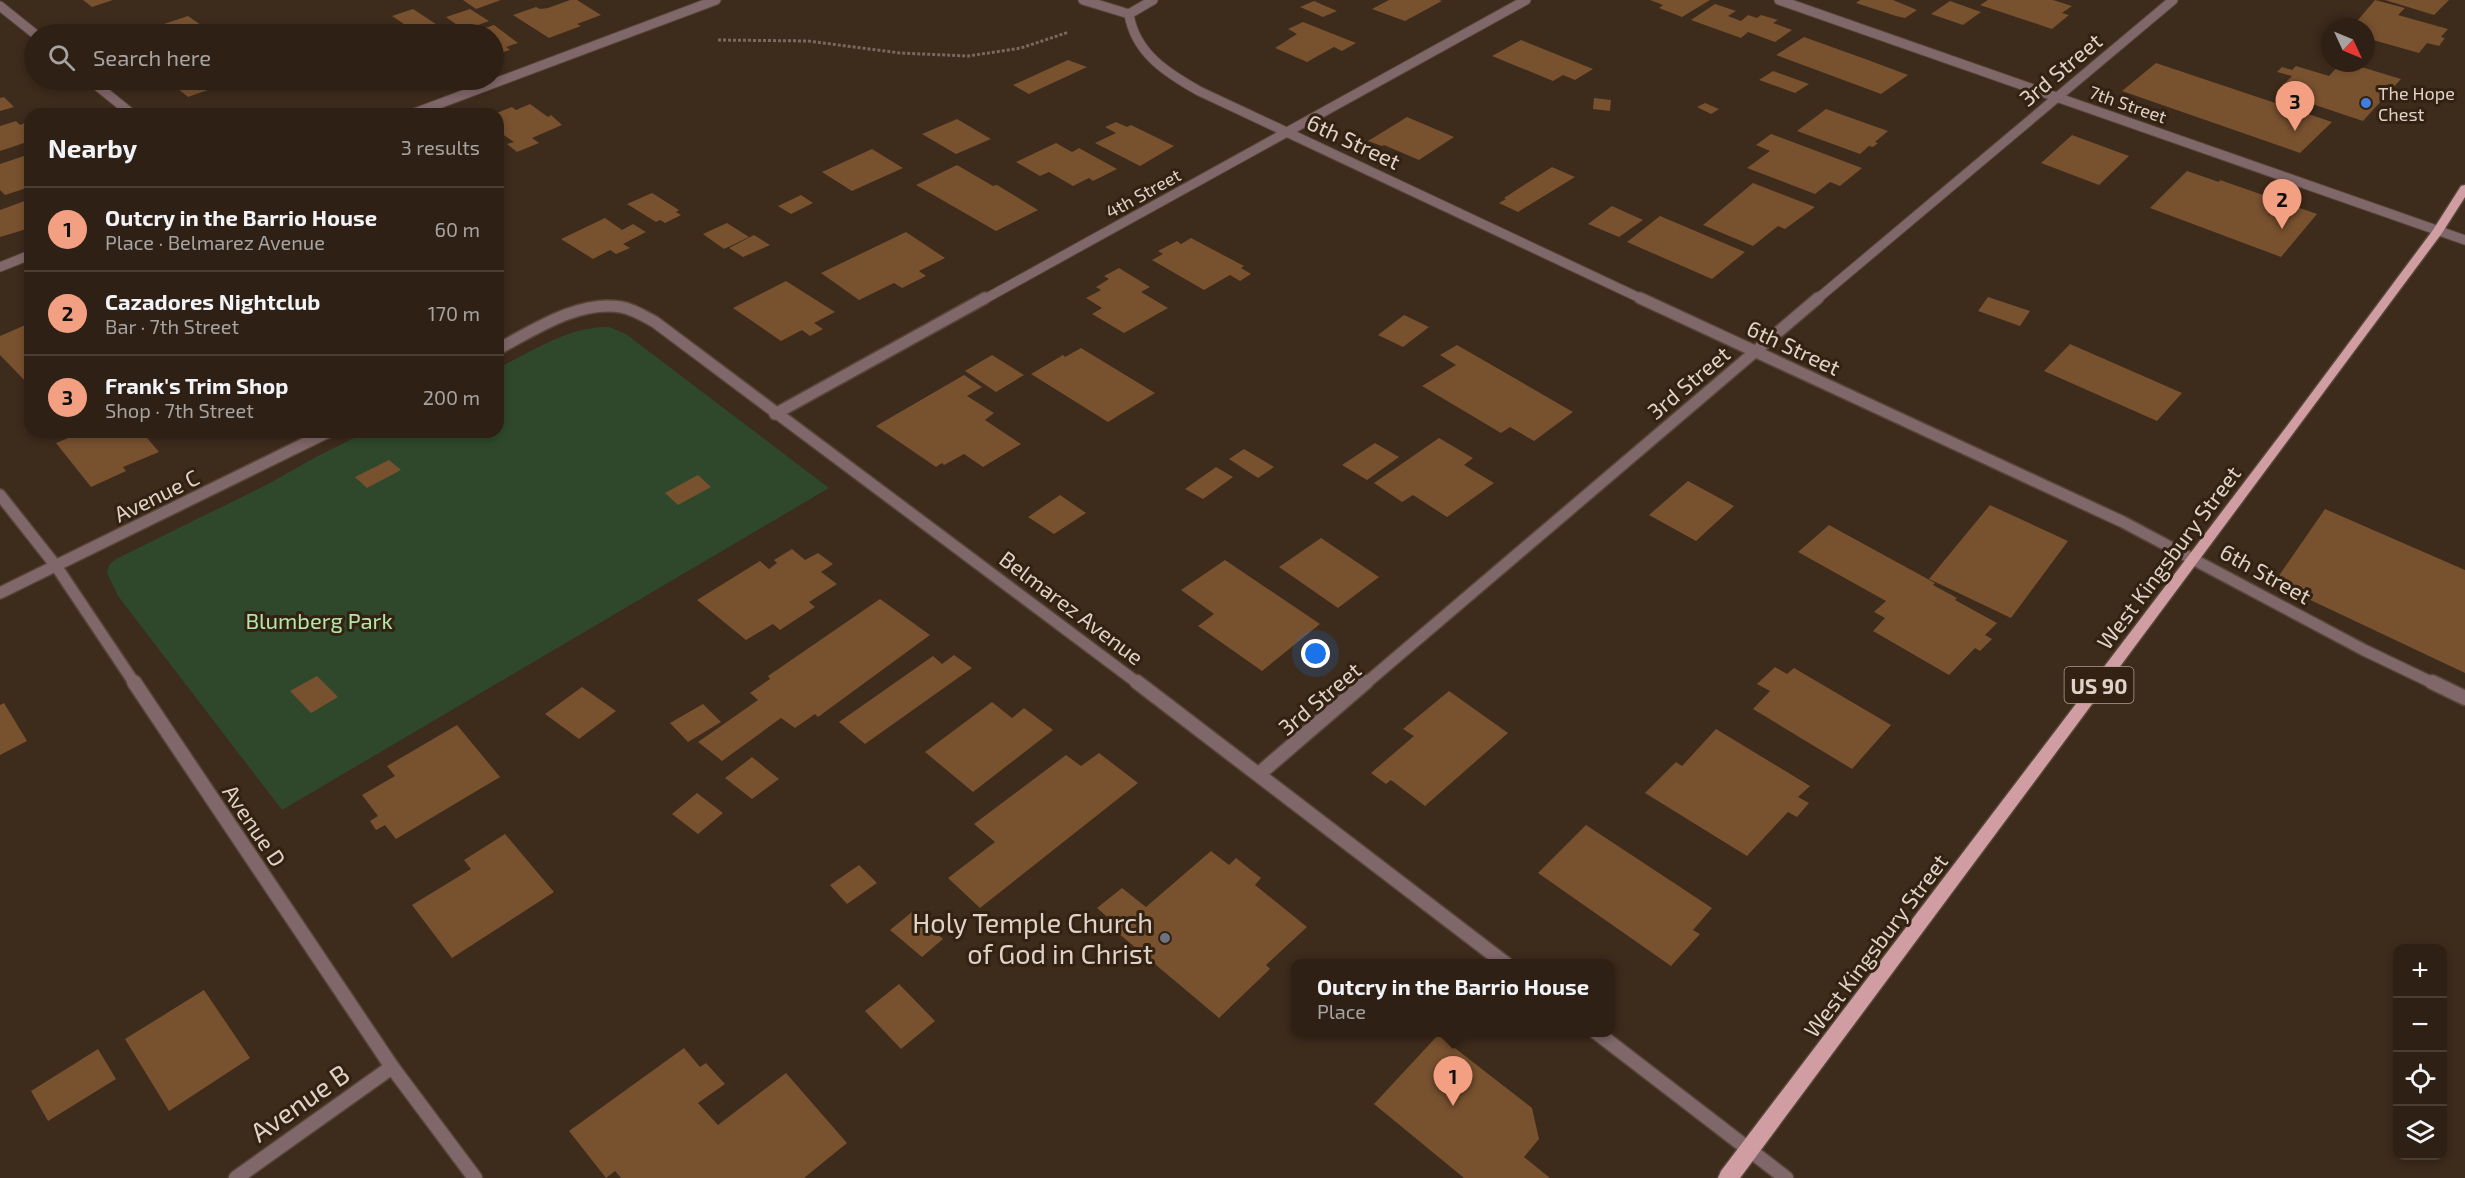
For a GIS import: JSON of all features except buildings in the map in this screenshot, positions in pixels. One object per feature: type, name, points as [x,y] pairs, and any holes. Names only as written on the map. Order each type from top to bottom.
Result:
[{"type":"main road","name":"West Kingsbury Street","points":[[1728,1178],[2195,558],[2438,231],[2465,188]]},
{"type":"street","points":[[504,80],[716,0]]},
{"type":"street","points":[[1083,0],[1129,14],[1153,0]]},
{"type":"street","name":"4th Street","points":[[775,414],[1526,0]]},
{"type":"street","name":"7th Street","points":[[1779,0],[2465,240]]},
{"type":"street","name":"3rd Street","points":[[1259,774],[1754,352],[2173,0]]},
{"type":"street","points":[[0,6],[24,25]]},
{"type":"street","name":"6th Street","points":[[1129,14],[1129,24],[1147,51],[1184,84],[1754,352],[2123,522],[2195,558],[2364,650],[2465,699]]},
{"type":"street","points":[[102,90],[125,108]]},
{"type":"street","points":[[428,108],[476,90]]},
{"type":"street","points":[[0,267],[24,257]]},
{"type":"street","name":"Belmarez Avenue","points":[[504,346],[563,318],[602,307],[617,306],[636,311],[655,322],[1259,774],[1501,959]]},
{"type":"street","name":"Avenue C","points":[[0,593],[316,438]]},
{"type":"street","name":"Avenue D","points":[[0,495],[56,566],[392,1067],[475,1178]]},
{"type":"street","points":[[1602,1037],[1786,1178]]},
{"type":"street","name":"Avenue B","points":[[236,1178],[392,1067]]},
{"type":"path","points":[[713,40],[808,41],[900,53],[968,56],[1021,48],[1129,14]]},
{"type":"green space","name":"Blumberg Park","points":[[609,327],[626,334],[829,488],[282,810],[118,596],[107,573],[109,565],[116,559],[270,483],[354,438],[504,438],[504,365],[566,335]]},
{"type":"place","name":"The Hope Chest","points":[[2366,103]]},
{"type":"place","name":"Frank's Trim Shop","points":[[2295,131]]},
{"type":"place","name":"Cazadores Nightclub","points":[[2282,229]]},
{"type":"place","name":"Holy Temple Church of God in Christ","points":[[1165,938]]},
{"type":"place","name":"Outcry in the Barrio House","points":[[1453,1106]]}]
